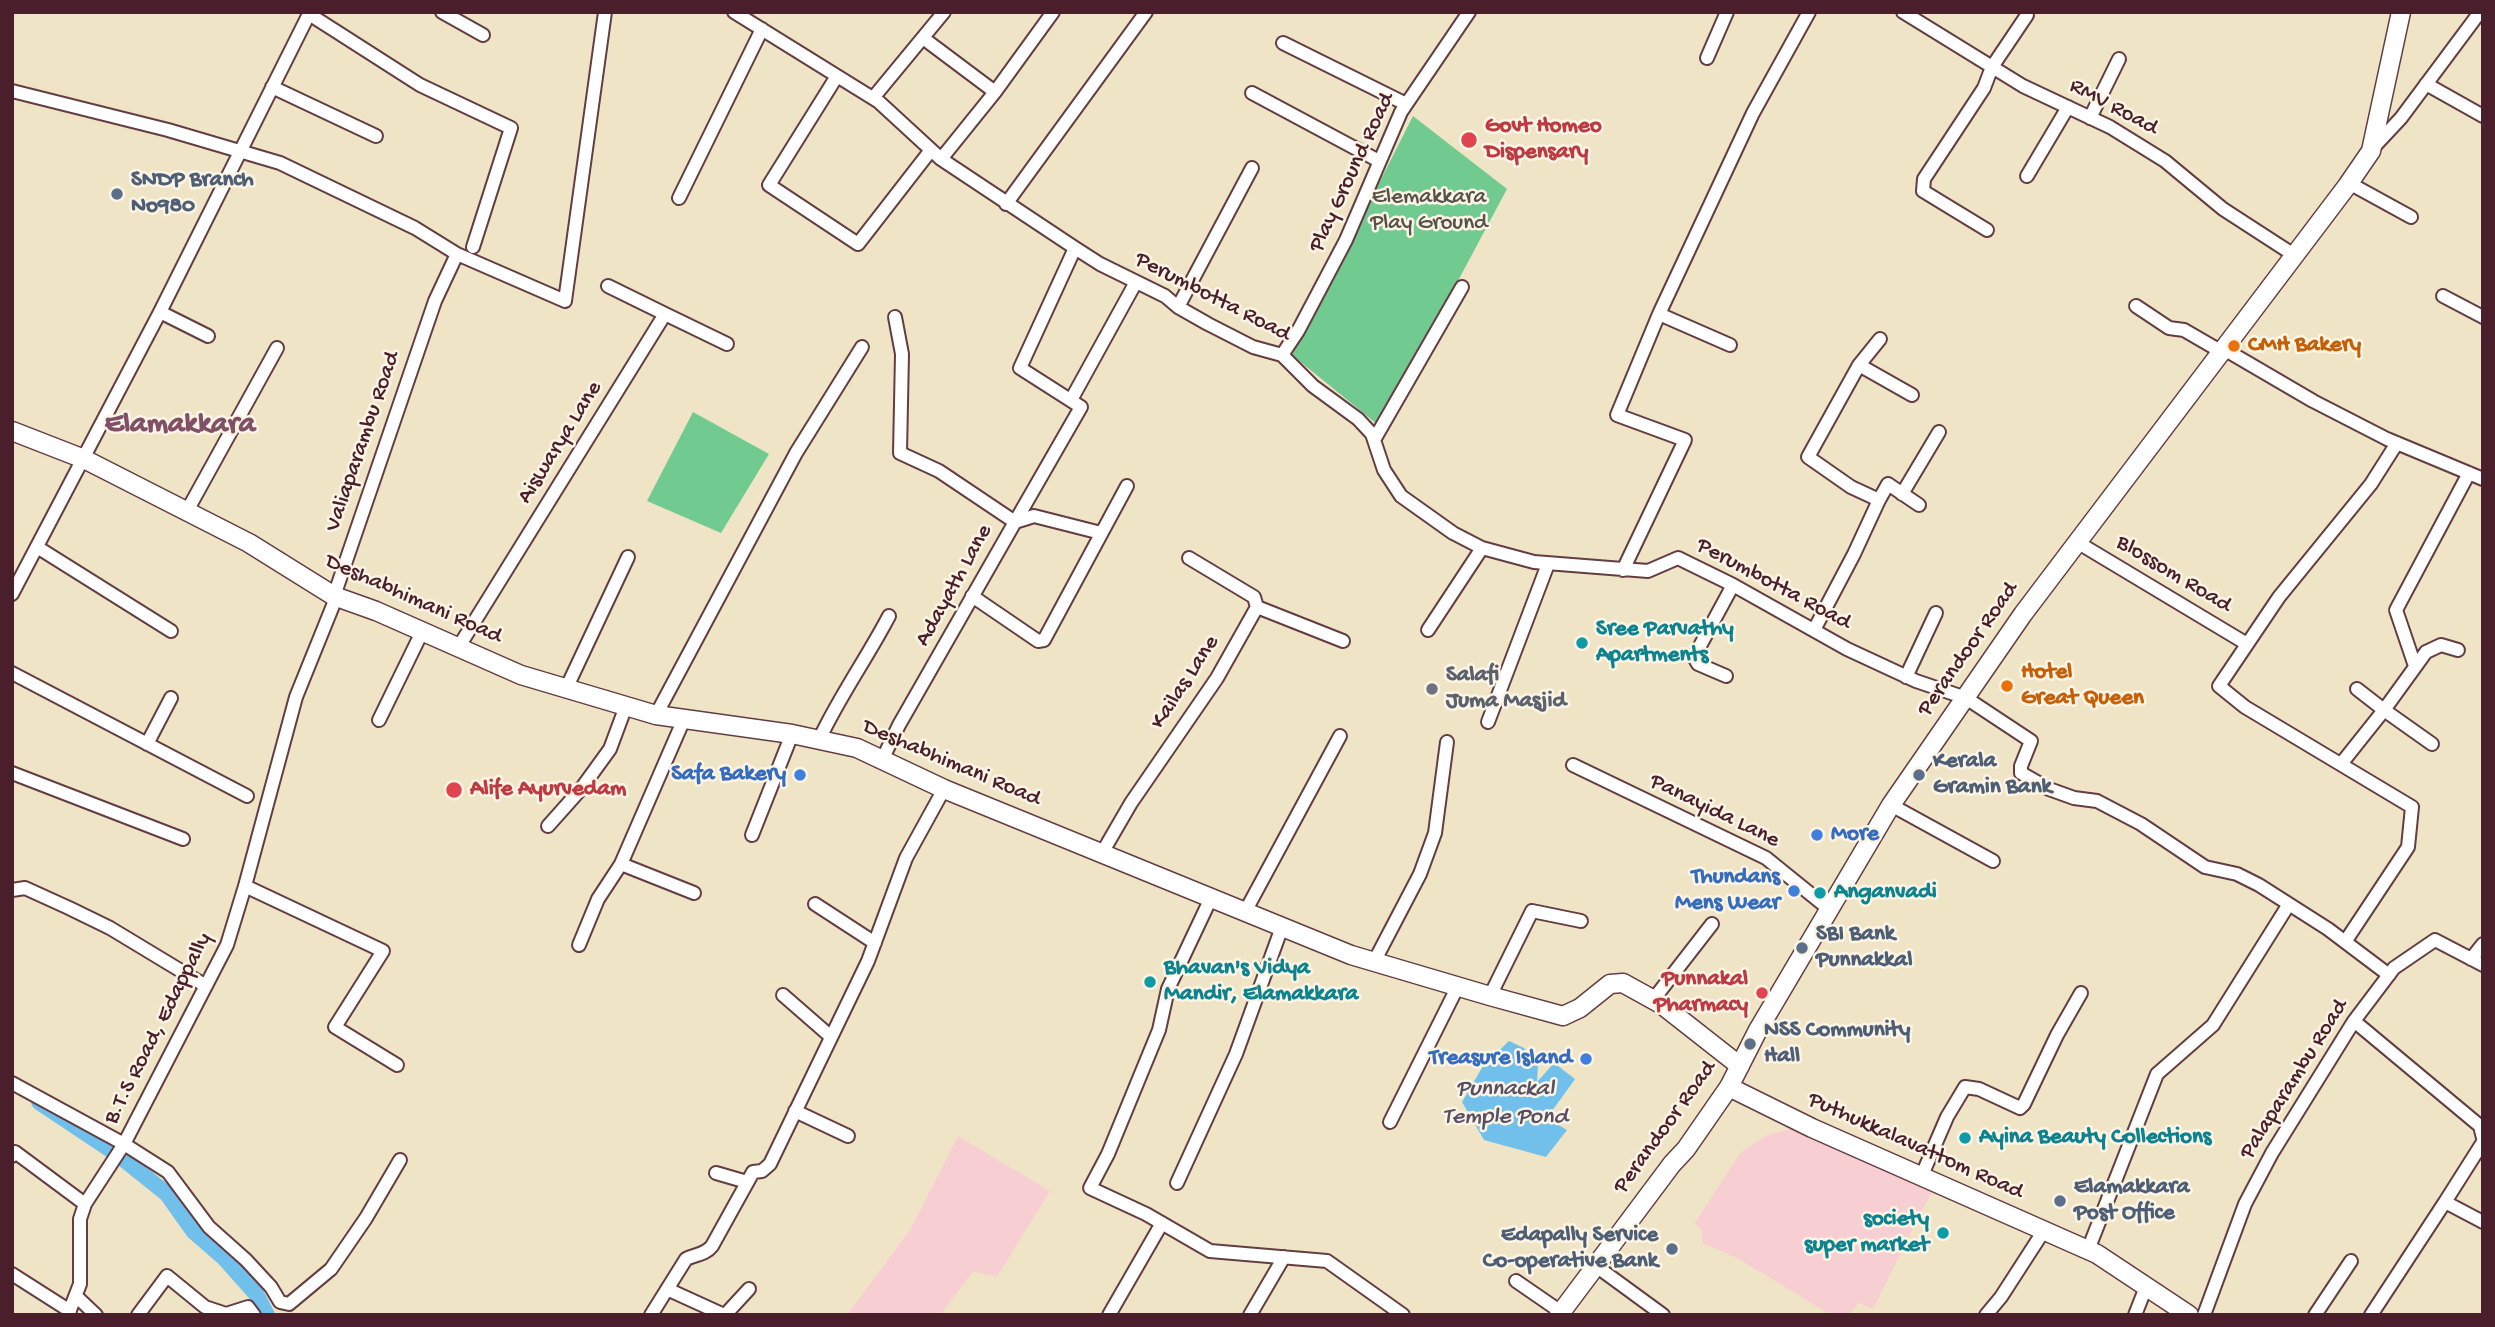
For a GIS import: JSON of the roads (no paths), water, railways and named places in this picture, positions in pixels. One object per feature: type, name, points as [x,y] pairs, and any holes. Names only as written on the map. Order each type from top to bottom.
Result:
[{"type":"street","points":[[442,12],[483,35]]},
{"type":"street","points":[[12,91],[168,130],[280,163],[415,228],[457,254],[565,302],[606,12]]},
{"type":"street","name":"Perumbotta Road","points":[[734,12],[873,98],[936,154],[1006,204],[1075,248],[1253,347],[1282,355],[1313,386],[1358,419],[1372,434],[1384,470],[1401,496],[1453,533],[1482,548],[1548,564],[1648,571],[1678,558],[1733,585],[1847,649],[1906,677],[1966,698],[2031,741],[2021,773],[2049,789],[2074,798],[2097,802],[2141,824],[2205,866],[2237,874],[2289,904]]},
{"type":"street","points":[[873,98],[944,12]]},
{"type":"street","points":[[837,76],[769,185],[858,244],[936,154],[995,92],[1054,12]]},
{"type":"street","points":[[1006,204],[1146,12]]},
{"type":"street","name":"Play Ground Road","points":[[1282,355],[1298,331],[1346,240],[1406,104],[1469,12]]},
{"type":"street","points":[[1707,58],[1727,12]]},
{"type":"street","points":[[1623,570],[1685,440],[1617,415],[1659,314],[1753,113],[1809,12]]},
{"type":"street","name":"RMV Road","points":[[1903,12],[2023,86],[2110,127],[2165,161],[2223,209],[2294,255]]},
{"type":"street","name":"Perandoor Road","points":[[1560,1314],[1686,1149],[1729,1087],[1758,1030],[1891,805],[2023,614],[2371,151],[2401,12]]},
{"type":"street","points":[[13,589],[160,312],[309,13],[420,85],[511,128],[473,247]]},
{"type":"street","points":[[1987,230],[1923,191],[1924,179],[1984,88],[1992,67],[2027,15]]},
{"type":"street","points":[[2371,151],[2401,118],[2480,15]]},
{"type":"street","points":[[679,198],[762,29]]},
{"type":"street","points":[[923,38],[995,92]]},
{"type":"street","points":[[1283,43],[1406,104]]},
{"type":"street","points":[[2090,118],[2119,59]]},
{"type":"street","points":[[2427,84],[2483,116]]},
{"type":"street","points":[[272,88],[376,136]]},
{"type":"street","points":[[1252,93],[1379,161]]},
{"type":"street","points":[[2027,176],[2068,107]]},
{"type":"street","points":[[1178,307],[1252,168]]},
{"type":"street","points":[[2349,183],[2411,217]]},
{"type":"street","points":[[1015,522],[1082,407],[1020,368],[1075,248]]},
{"type":"street","name":"Valiaparambu Road","points":[[334,596],[435,301],[457,254]]},
{"type":"street","points":[[1071,400],[1136,282]]},
{"type":"street","points":[[608,286],[727,344]]},
{"type":"street","points":[[1374,440],[1462,287]]},
{"type":"street","points":[[2443,296],[2483,317]]},
{"type":"street","points":[[2136,306],[2169,328],[2184,330],[2313,401],[2397,443],[2483,479]]},
{"type":"street","points":[[160,312],[208,336]]},
{"type":"street","name":"Aiswarya Lane","points":[[458,648],[665,314]]},
{"type":"street","points":[[1659,314],[1730,345]]},
{"type":"street","name":"Adayath Lane","points":[[882,760],[899,725],[1015,522],[939,471],[900,453],[902,355],[895,317]]},
{"type":"street","points":[[1879,500],[1851,487],[1808,457],[1859,365],[1880,338]]},
{"type":"street","points":[[656,715],[796,453],[862,347]]},
{"type":"street","points":[[187,511],[277,348]]},
{"type":"street","points":[[1859,365],[1912,395]]},
{"type":"street","name":"Deshabhimani Road","points":[[12,431],[84,459],[187,511],[249,543],[334,596],[521,676],[656,715],[792,734],[857,748],[944,789],[1351,955],[1490,996],[1563,1016],[1580,1008],[1611,984],[1623,983],[1653,1000],[1740,1066]]},
{"type":"street","points":[[1902,494],[1939,432]]},
{"type":"street","points":[[2345,942],[2408,847],[2412,807],[2245,707],[2219,686],[2279,597],[2371,484],[2397,443]]},
{"type":"street","points":[[2415,666],[2396,610],[2469,473]]},
{"type":"street","points":[[1814,630],[1888,484],[1919,505]]},
{"type":"street","points":[[972,596],[1038,641],[1044,640],[1127,486]]},
{"type":"street","points":[[1015,522],[1034,516],[1101,533]]},
{"type":"street","name":"Blossom Road","points":[[2077,542],[2247,644]]},
{"type":"street","points":[[37,547],[170,631]]},
{"type":"street","points":[[1428,630],[1482,548]]},
{"type":"street","points":[[566,689],[628,557]]},
{"type":"street","points":[[1189,558],[1254,597],[1256,607],[1343,640]]},
{"type":"street","points":[[1488,722],[1548,564]]},
{"type":"street","points":[[1726,676],[1698,664],[1694,657],[1733,585]]},
{"type":"street","name":"B.T.S Road, Edappally","points":[[69,1313],[77,1297],[80,1271],[79,1219],[85,1204],[124,1144],[227,944],[246,886],[296,697],[334,603],[334,596]]},
{"type":"street","name":"Kailas Lane","points":[[1102,853],[1131,803],[1217,678],[1256,607]]},
{"type":"street","points":[[1906,677],[1936,612]]},
{"type":"street","points":[[818,740],[833,710],[869,656],[889,616]]},
{"type":"street","points":[[379,720],[422,632]]},
{"type":"street","points":[[2341,764],[2426,652],[2441,645],[2458,650]]},
{"type":"street","points":[[12,673],[247,796]]},
{"type":"street","points":[[2357,688],[2432,744]]},
{"type":"street","points":[[147,744],[171,698]]},
{"type":"street","points":[[548,826],[581,789],[610,750],[626,706]]},
{"type":"street","points":[[579,945],[598,899],[621,864],[684,719]]},
{"type":"street","points":[[752,835],[792,734]]},
{"type":"street","points":[[1245,912],[1340,736]]},
{"type":"street","points":[[1374,962],[1420,874],[1435,834],[1447,742]]},
{"type":"street","name":"Panayida Lane","points":[[1573,765],[1766,858],[1829,909]]},
{"type":"street","points":[[12,773],[183,839]]},
{"type":"street","points":[[651,1315],[686,1259],[702,1254],[712,1246],[753,1172],[762,1171],[770,1164],[875,943],[906,858],[944,789]]},
{"type":"street","points":[[1891,805],[1993,862]]},
{"type":"street","points":[[621,864],[694,892]]},
{"type":"street","points":[[246,886],[383,951],[335,1027],[397,1065]]},
{"type":"street","points":[[12,890],[25,888],[110,928],[206,986]]},
{"type":"street","points":[[1211,898],[1168,989],[1159,1030],[1108,1154],[1090,1188],[1162,1223],[1210,1251],[1327,1261],[1403,1315]]},
{"type":"street","points":[[815,904],[875,943]]},
{"type":"street","points":[[2088,1250],[2157,1074],[2213,1025],[2289,904],[2328,929],[2389,975]]},
{"type":"street","points":[[1490,996],[1532,911],[1581,921]]},
{"type":"street","points":[[1653,1000],[1712,924]]},
{"type":"street","points":[[1177,1183],[1236,1054],[1282,927]]},
{"type":"street","name":"Palaparambu Road","points":[[2204,1315],[2245,1204],[2272,1153],[2354,1021],[2394,968],[2435,940],[2477,962]]},
{"type":"street","points":[[2477,962],[2483,944]]},
{"type":"street","points":[[1390,1122],[1458,986]]},
{"type":"street","points":[[1923,1175],[1947,1117],[1965,1087],[1979,1089],[2020,1108],[2024,1104],[2057,1035],[2081,993]]},
{"type":"street","points":[[783,995],[830,1035]]},
{"type":"street","points":[[2354,1021],[2480,1126],[2483,1140],[2371,1315]]},
{"type":"street","points":[[12,1083],[124,1144],[168,1172],[209,1227],[246,1260],[271,1287],[280,1302],[289,1304],[331,1269],[366,1218],[400,1160]]},
{"type":"street","name":"Puthukkalavattom Road","points":[[1729,1087],[1812,1128],[2088,1250],[2189,1315]]},
{"type":"street","points":[[795,1111],[848,1136]]},
{"type":"street","points":[[12,1156],[15,1152],[85,1204]]},
{"type":"street","points":[[716,1172],[747,1182]]},
{"type":"street","points":[[2445,1202],[2483,1222]]},
{"type":"street","points":[[1109,1315],[1162,1223]]},
{"type":"street","points":[[1986,1315],[2001,1297],[2043,1232]]},
{"type":"street","points":[[1250,1315],[1284,1257]]},
{"type":"street","points":[[2315,1315],[2351,1261]]},
{"type":"street","points":[[1596,1266],[1663,1315]]},
{"type":"street","points":[[12,1275],[69,1313]]},
{"type":"street","points":[[138,1315],[167,1276],[205,1307],[226,1314],[248,1307],[254,1315]]},
{"type":"street","points":[[1517,1281],[1560,1314]]},
{"type":"street","points":[[2135,1315],[2146,1287]]},
{"type":"street","points":[[667,1289],[724,1315],[749,1289]]},
{"type":"street","points":[[77,1297],[96,1315]]},
{"type":"water","name":"Punnackal Temple Pond","points":[[1509,1041],[1524,1048],[1538,1065],[1537,1082],[1554,1063],[1575,1079],[1547,1118],[1567,1130],[1546,1157],[1484,1140],[1462,1102],[1483,1066]]},
{"type":"waterway","points":[[39,1102],[117,1154],[167,1194],[194,1232],[224,1258],[256,1294],[267,1315]]},
{"type":"place","name":"Govt Homeo Dispensary","points":[[1469,140]]},
{"type":"place","name":"SNDP Branch No980","points":[[117,194]]},
{"type":"place","name":"CMH Bakery","points":[[2234,346]]},
{"type":"place","name":"Sree Parvathy Apartments","points":[[1582,643]]},
{"type":"place","name":"Hotel Great Queen","points":[[2007,686]]},
{"type":"place","name":"Salafi Juma Masjid","points":[[1432,689]]},
{"type":"place","name":"Safa Bakery","points":[[800,775]]},
{"type":"place","name":"Kerala Gramin Bank","points":[[1919,775]]},
{"type":"place","name":"Alife Ayurvedam","points":[[454,790]]},
{"type":"place","name":"More","points":[[1817,835]]},
{"type":"place","name":"Thundans Mens Wear","points":[[1794,891]]},
{"type":"place","name":"Anganvadi","points":[[1820,893]]},
{"type":"place","name":"SBI Bank Punnakkal","points":[[1802,948]]},
{"type":"place","name":"Bhavan's Vidya Mandir, Elamakkara","points":[[1150,982]]},
{"type":"place","name":"Punnakal Pharmacy","points":[[1762,993]]},
{"type":"place","name":"NSS Community Hall","points":[[1750,1044]]},
{"type":"place","name":"Treasure Island","points":[[1586,1059]]},
{"type":"place","name":"Ayina Beauty Collections","points":[[1965,1138]]},
{"type":"place","name":"Elamakkara Post Office","points":[[2060,1201]]},
{"type":"place","name":"society super market","points":[[1943,1233]]},
{"type":"place","name":"Edapally Service Co-operative Bank","points":[[1672,1249]]},
{"type":"district","name":"Elamakkara","points":[[180,426]]},
{"type":"park label","name":"Elemakkara Play Ground","points":[[1429,211]]}]
